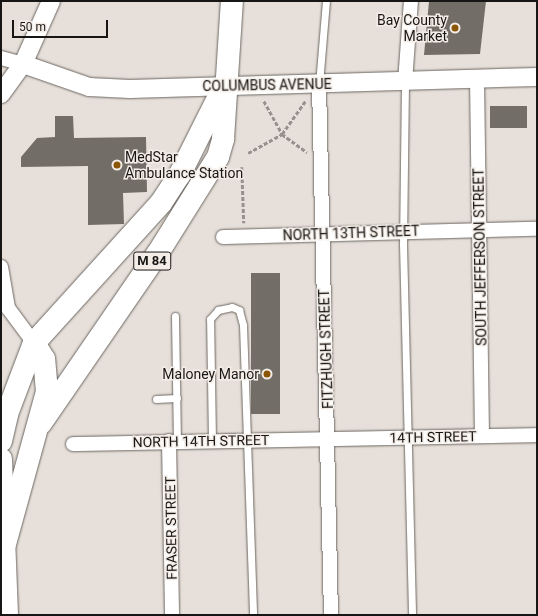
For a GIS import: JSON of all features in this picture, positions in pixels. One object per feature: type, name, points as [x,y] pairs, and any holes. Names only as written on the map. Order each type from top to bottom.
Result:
[{"type":"main road","name":"M 84","points":[[5,544],[26,460],[41,423],[212,170],[223,139],[224,85],[232,1]]},
{"type":"main road","name":"M 84","points":[[1,441],[4,412],[34,343],[161,203],[180,174],[224,85]]},
{"type":"main road","points":[[34,343],[48,376],[41,423]]},
{"type":"main road","name":"M 84","points":[[1,459],[7,615]]},
{"type":"street","points":[[1,94],[23,64],[51,1]]},
{"type":"street","points":[[405,82],[411,1]]},
{"type":"street","name":"COLUMBUS AVENUE","points":[[1,58],[89,87],[130,90],[224,85],[405,82],[537,77]]},
{"type":"street","name":"SOUTH JEFFERSON STREET","points":[[477,79],[482,436]]},
{"type":"street","name":"FITZHUGH STREET","points":[[320,84],[331,615]]},
{"type":"street","name":"NORTH 13TH STREET","points":[[223,237],[537,229]]},
{"type":"street","points":[[1,267],[4,312],[34,343]]},
{"type":"street","name":"14TH STREET","points":[[328,439],[537,435]]},
{"type":"street","name":"NORTH 14TH STREET","points":[[73,444],[328,439]]},
{"type":"street","name":"FRASER STREET","points":[[172,615],[173,442]]},
{"type":"lane","points":[[320,84],[326,1]]},
{"type":"lane","points":[[405,82],[403,232],[412,615]]},
{"type":"lane","points":[[212,441],[210,319],[218,310],[232,307],[239,310],[243,325],[245,440],[250,452],[253,615]]},
{"type":"lane","points":[[173,442],[177,398],[175,316]]},
{"type":"lane","points":[[156,399],[177,398]]},
{"type":"path","points":[[248,153],[282,134],[306,100]]},
{"type":"path","points":[[264,101],[282,134],[308,152]]},
{"type":"path","points":[[242,167],[244,223]]},
{"type":"building","name":"Bay County Market","points":[[429,1],[486,1],[480,54],[424,55]]},
{"type":"building","points":[[490,106],[527,106],[527,128],[490,128]]},
{"type":"building","name":"MedStar Ambulance Station","points":[[55,116],[73,116],[74,138],[146,137],[147,192],[123,193],[124,224],[88,225],[88,166],[21,167],[21,157],[37,138],[55,137]]},
{"type":"building","name":"Maloney Manor","points":[[251,273],[280,273],[280,414],[251,414]]},
{"type":"place","name":"Bay County Market","points":[[455,28]]},
{"type":"place","name":"MedStar Ambulance Station","points":[[117,165]]},
{"type":"place","name":"Maloney Manor","points":[[267,374]]}]
